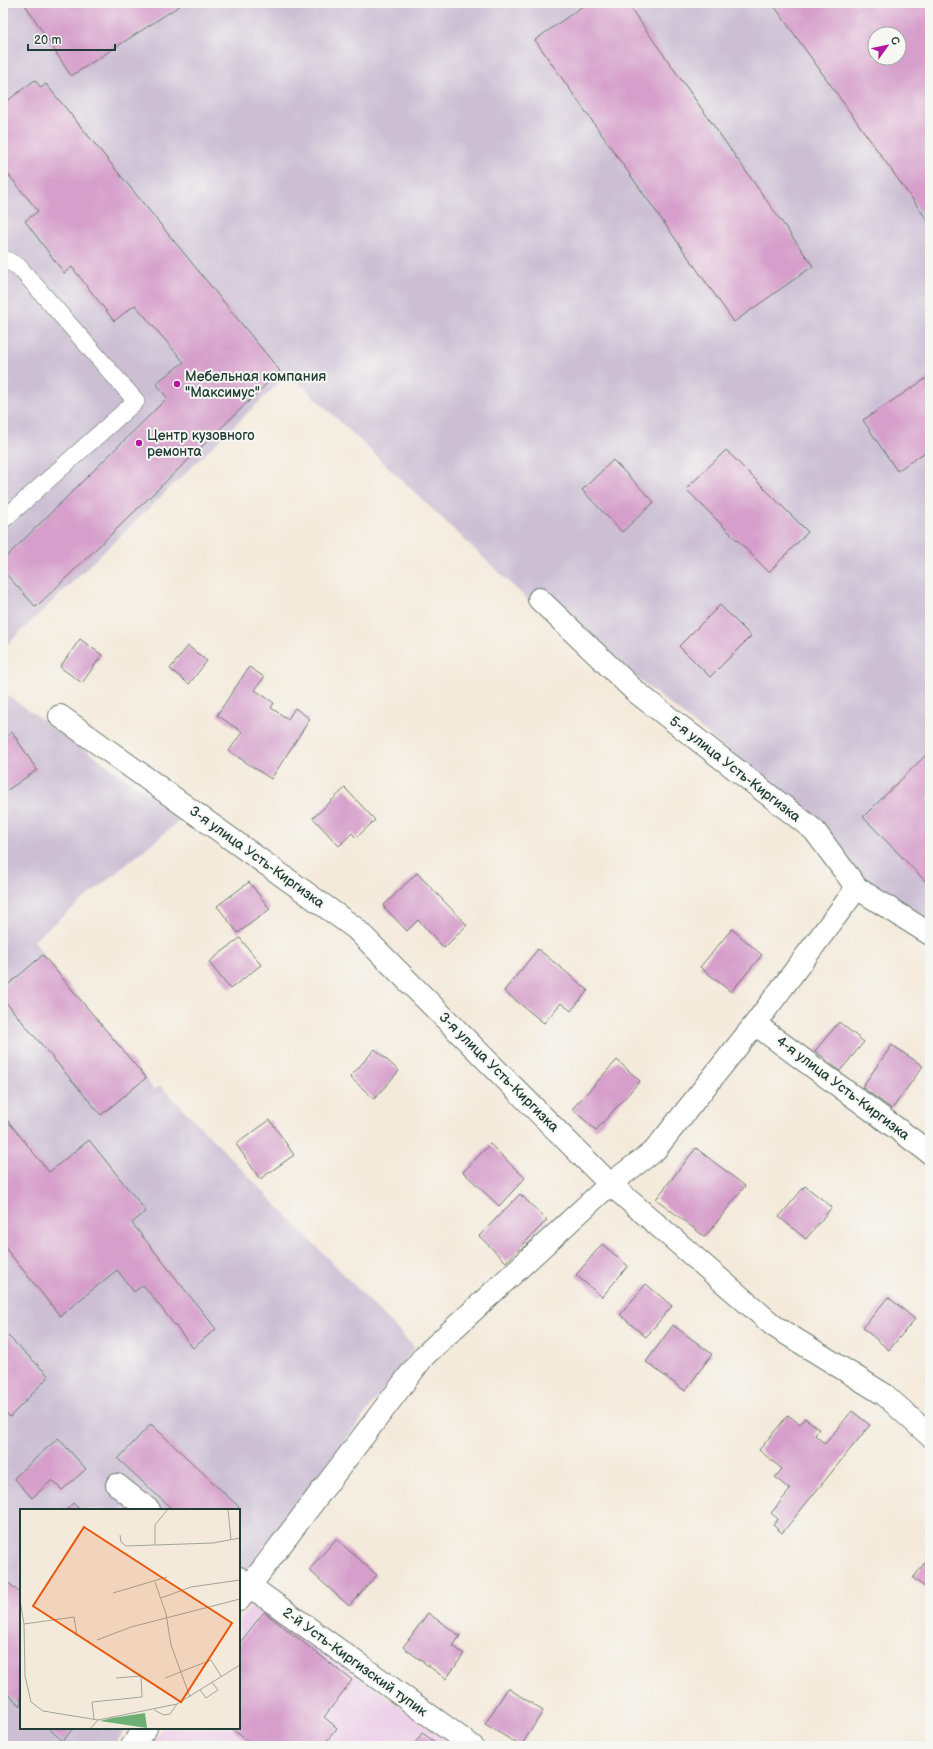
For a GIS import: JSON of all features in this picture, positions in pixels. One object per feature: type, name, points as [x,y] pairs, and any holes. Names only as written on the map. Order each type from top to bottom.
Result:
[{"type":"street","name":"5-я улица Усть-Киргизка","points":[[539,599],[636,692],[814,830],[857,888],[930,934]]},
{"type":"street","name":"3-я улица Усть-Киргизка","points":[[60,716],[355,928],[610,1184],[774,1326],[885,1395],[930,1436]]},
{"type":"street","points":[[242,1588],[424,1356],[610,1184],[655,1150],[755,1024],[857,888]]},
{"type":"street","name":"4-я улица Усть-Киргизка","points":[[755,1024],[930,1153]]},
{"type":"street","points":[[116,1485],[148,1509]]},
{"type":"street","name":"2-й Усть-Киргизский тупик","points":[[242,1588],[472,1746]]},
{"type":"street","points":[[132,1746],[145,1729]]},
{"type":"lane","points":[[3,258],[19,267],[136,402],[3,520]]},
{"type":"shaded area","points":[[3,3],[930,3],[930,922],[863,879],[820,824],[642,682],[541,590],[530,602],[289,373],[3,649]]},
{"type":"shaded area","points":[[3,692],[183,818],[34,940],[43,955],[146,1078],[153,1090],[161,1086],[415,1348],[240,1579],[240,1509],[20,1509],[20,1729],[126,1729],[113,1746],[3,1746]]},
{"type":"shaded area","points":[[254,1601],[455,1746],[149,1746],[161,1729],[240,1729],[240,1621]]},
{"type":"building","points":[[24,3],[184,3],[71,76]]},
{"type":"building","points":[[587,3],[627,3],[813,266],[734,322],[535,40]]},
{"type":"building","points":[[772,3],[930,3],[930,224]]},
{"type":"building","points":[[35,80],[41,88],[46,84],[280,371],[36,607],[3,571],[3,560],[167,398],[156,383],[184,362],[135,305],[114,321],[72,267],[64,273],[25,221],[38,211],[3,168],[3,104]]},
{"type":"building","points":[[930,376],[930,449],[897,471],[863,420]]},
{"type":"building","points":[[726,450],[808,532],[769,572],[686,489]]},
{"type":"building","points":[[613,460],[654,502],[622,532],[582,490]]},
{"type":"building","points":[[720,605],[751,636],[710,677],[679,646]]},
{"type":"building","points":[[80,639],[102,655],[82,683],[60,667]]},
{"type":"building","points":[[188,646],[207,661],[189,684],[170,669]]},
{"type":"building","points":[[249,667],[264,677],[255,690],[274,703],[271,708],[288,719],[295,708],[310,719],[271,779],[229,751],[242,732],[217,715]]},
{"type":"building","points":[[12,732],[37,770],[3,793],[3,739]]},
{"type":"building","points":[[930,751],[930,795],[926,798],[930,802],[930,886],[863,817]]},
{"type":"building","points":[[345,788],[375,820],[356,838],[352,833],[339,846],[313,818]]},
{"type":"building","points":[[417,873],[467,925],[444,948],[418,920],[407,931],[383,906]]},
{"type":"building","points":[[249,882],[270,909],[238,933],[217,906]]},
{"type":"building","points":[[732,929],[762,955],[731,992],[700,967]]},
{"type":"building","points":[[240,938],[261,965],[230,989],[209,962]]},
{"type":"building","points":[[538,949],[588,990],[571,1011],[561,1003],[544,1023],[504,991]]},
{"type":"building","points":[[43,955],[146,1078],[101,1115],[3,999],[3,989]]},
{"type":"building","points":[[839,1022],[864,1042],[840,1071],[815,1051]]},
{"type":"building","points":[[892,1045],[923,1066],[892,1109],[862,1087]]},
{"type":"building","points":[[375,1049],[399,1071],[374,1099],[350,1077]]},
{"type":"building","points":[[617,1060],[640,1081],[596,1130],[572,1109]]},
{"type":"building","points":[[3,1115],[49,1172],[89,1140],[146,1211],[132,1223],[216,1329],[193,1348],[143,1285],[134,1292],[117,1270],[60,1316],[3,1245]]},
{"type":"building","points":[[270,1120],[294,1155],[260,1179],[236,1144]]},
{"type":"building","points":[[490,1144],[525,1178],[499,1206],[463,1172]]},
{"type":"building","points":[[696,1148],[745,1186],[705,1237],[656,1199]]},
{"type":"building","points":[[805,1186],[832,1207],[806,1239],[779,1217]]},
{"type":"building","points":[[520,1194],[547,1220],[506,1262],[479,1236]]},
{"type":"building","points":[[602,1244],[628,1266],[602,1297],[576,1275]]},
{"type":"building","points":[[646,1284],[672,1306],[646,1337],[620,1315]]},
{"type":"building","points":[[888,1297],[915,1319],[889,1350],[863,1328]]},
{"type":"building","points":[[673,1325],[712,1354],[685,1391],[646,1362]]},
{"type":"building","points":[[7,1335],[49,1376],[10,1417],[3,1410],[3,1339]]},
{"type":"building","points":[[852,1411],[870,1425],[782,1533],[773,1525],[778,1519],[771,1513],[790,1490],[775,1477],[782,1469],[759,1450],[788,1415],[800,1424],[805,1418],[819,1429],[815,1435],[825,1444]]},
{"type":"building","points":[[151,1424],[239,1507],[238,1509],[172,1509],[118,1459]]},
{"type":"building","points":[[58,1438],[86,1469],[62,1490],[52,1480],[32,1498],[14,1478]]},
{"type":"building","points":[[73,1503],[79,1509],[67,1509]]},
{"type":"building","points":[[336,1539],[377,1575],[349,1606],[309,1570]]},
{"type":"building","points":[[930,1556],[930,1591],[913,1578]]},
{"type":"building","points":[[3,1578],[20,1593],[20,1705],[3,1690]]},
{"type":"building","points":[[264,1612],[352,1680],[324,1717],[337,1728],[323,1746],[254,1746],[232,1729],[240,1729],[240,1643]]},
{"type":"building","points":[[428,1613],[460,1636],[453,1646],[464,1654],[446,1679],[403,1647]]},
{"type":"building","points":[[508,1688],[543,1711],[521,1746],[485,1724]]},
{"type":"building","points":[[49,1729],[72,1729],[63,1741]]},
{"type":"building","points":[[422,1733],[441,1746],[413,1746]]},
{"type":"place","name":"Мебельная компания \"Максимус\"","points":[[177,384]]},
{"type":"place","name":"Центр кузовного ремонта","points":[[139,443]]}]
